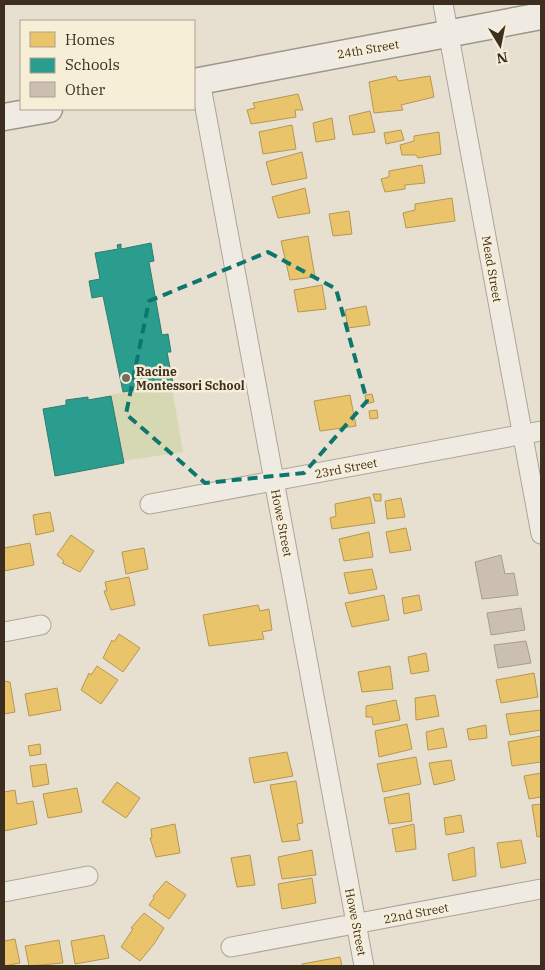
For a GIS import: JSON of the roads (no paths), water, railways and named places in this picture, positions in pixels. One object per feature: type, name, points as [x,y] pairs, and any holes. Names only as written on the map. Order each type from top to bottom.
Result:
[{"type":"street","name":"Mead Street","points":[[443,4],[541,534]]},
{"type":"street","name":"24th Street","points":[[197,81],[541,16]]},
{"type":"street","name":"Howe Street","points":[[197,81],[364,966]]},
{"type":"street","points":[[4,117],[43,110]]},
{"type":"street","name":"23rd Street","points":[[150,504],[541,431]]},
{"type":"street","points":[[4,632],[41,625]]},
{"type":"street","points":[[4,892],[88,876]]},
{"type":"street","name":"22nd Street","points":[[231,947],[541,889]]},
{"type":"place","name":"Racine Montessori School","points":[[126,378]]}]
